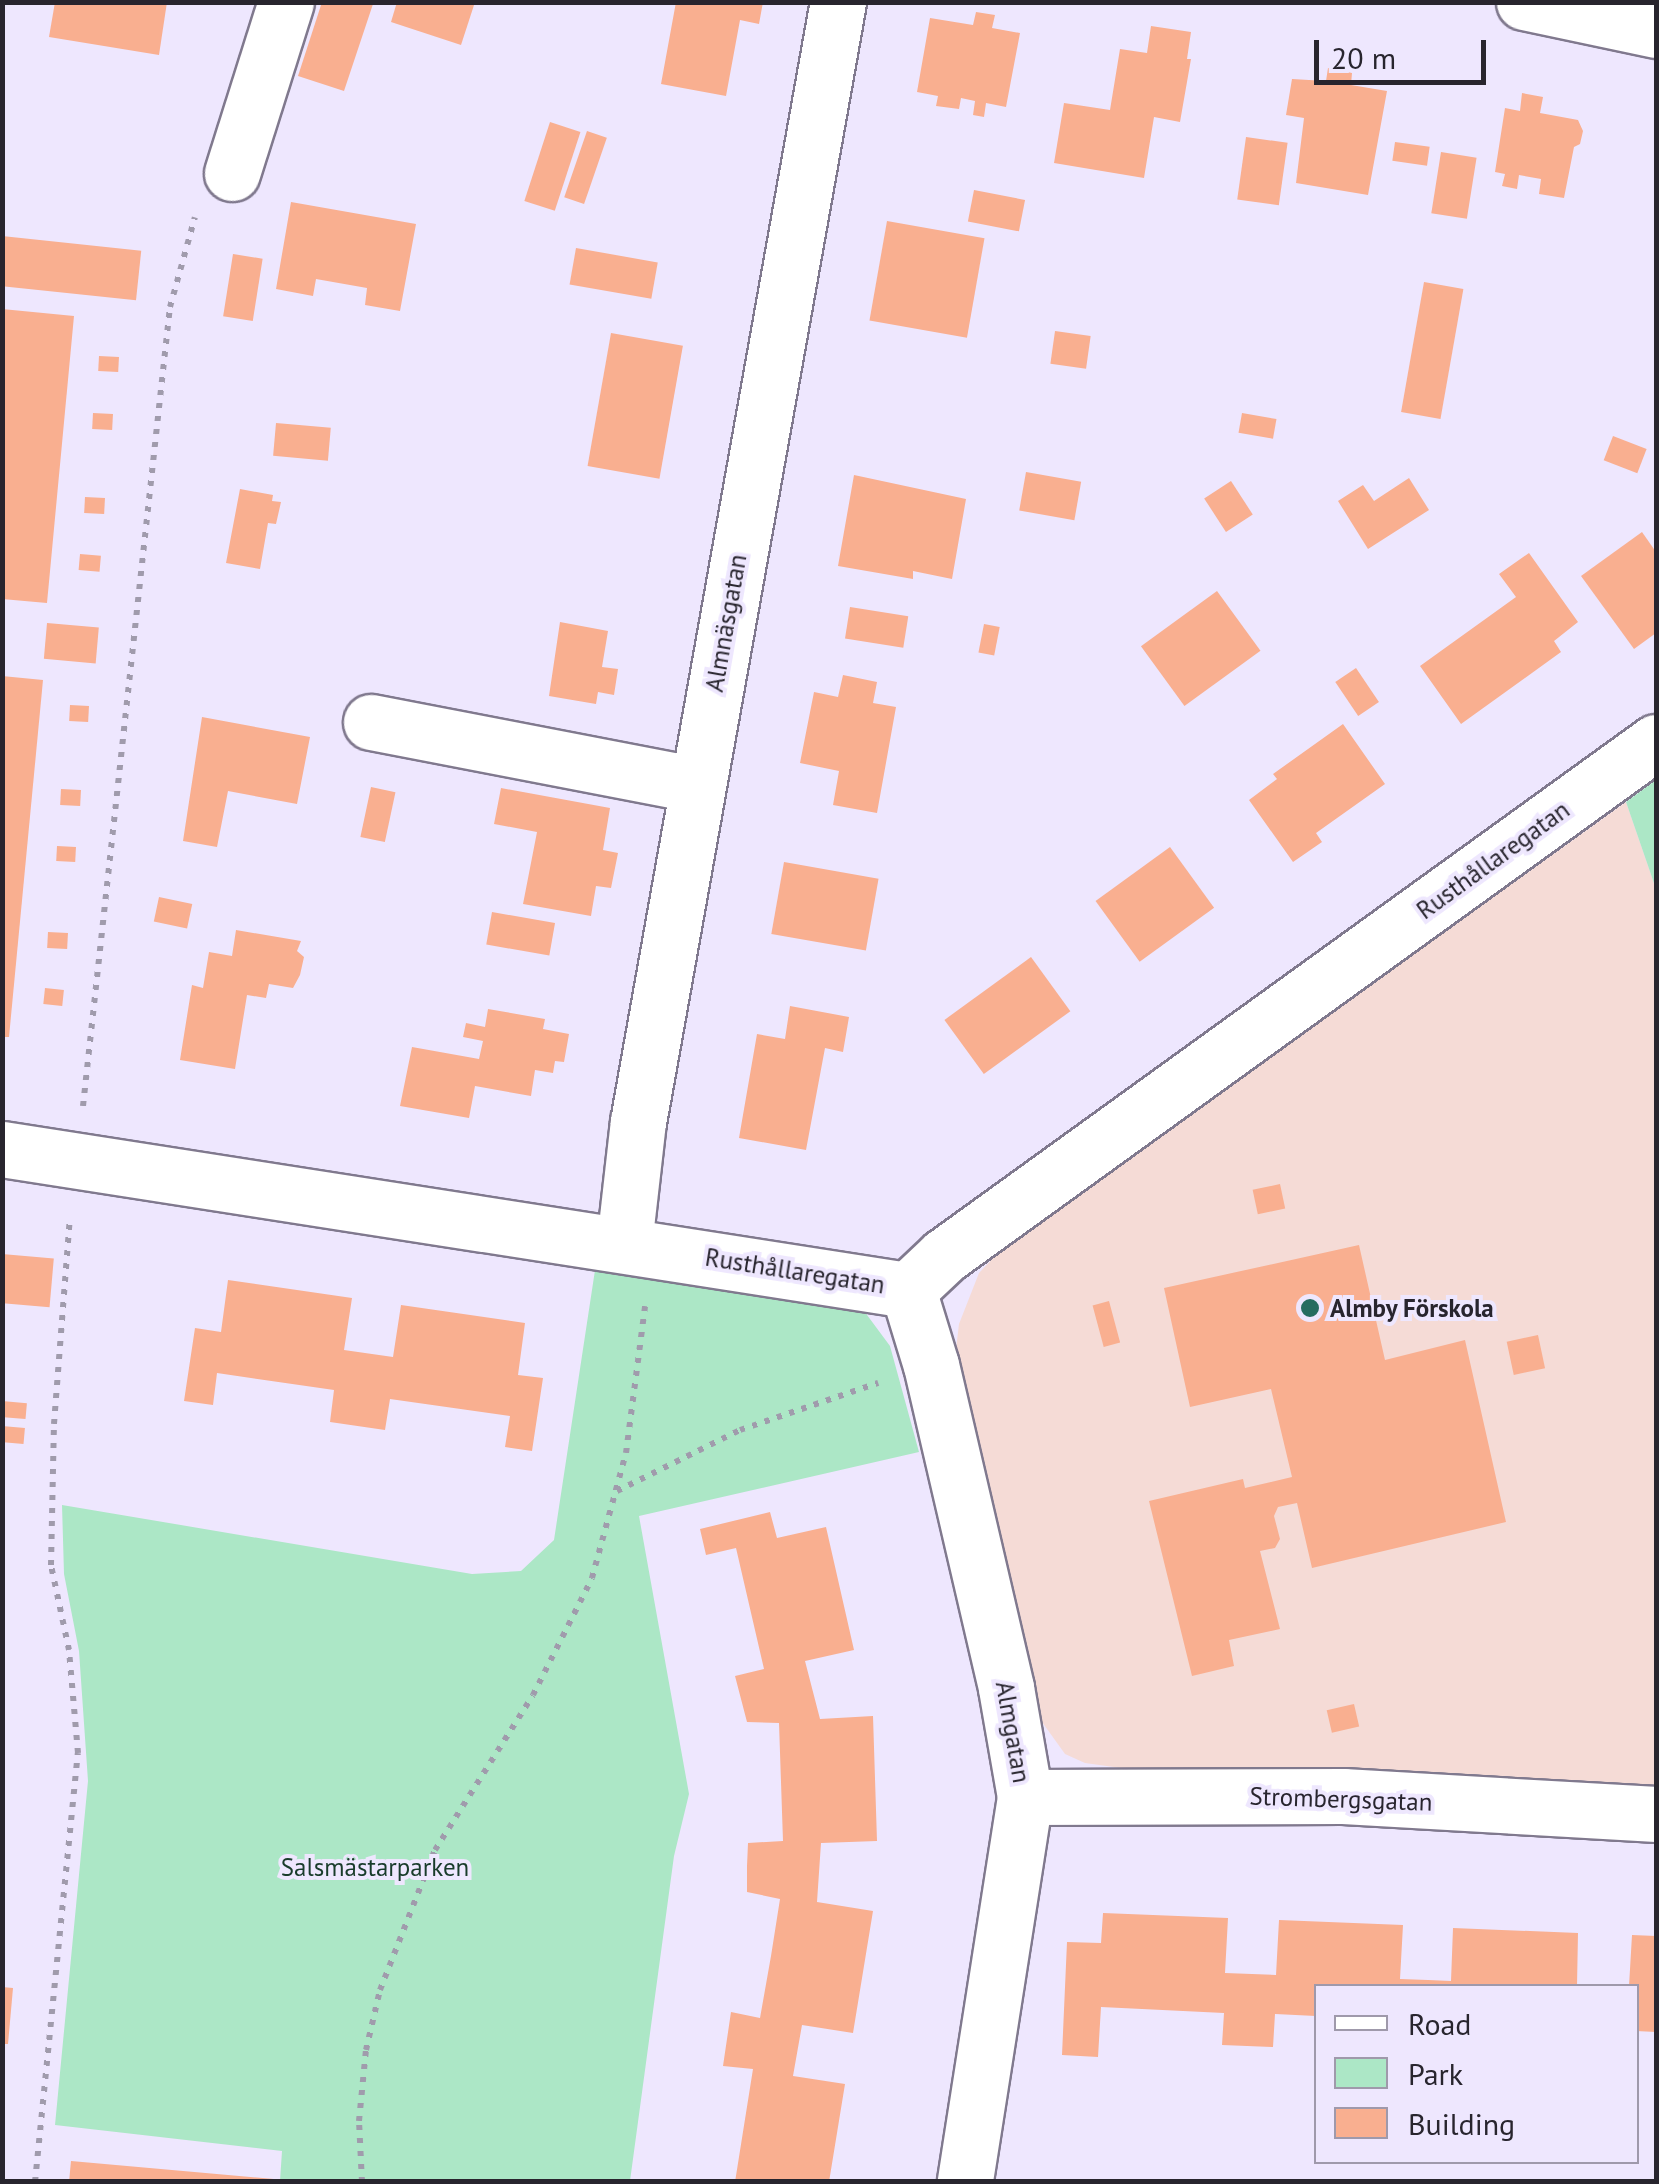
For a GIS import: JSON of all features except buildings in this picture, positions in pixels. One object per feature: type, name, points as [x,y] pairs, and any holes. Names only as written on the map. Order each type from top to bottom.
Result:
[{"type":"street","points":[[232,174],[286,2]]},
{"type":"street","name":"Almnäsgatan","points":[[624,1244],[638,1122],[838,2]]},
{"type":"street","points":[[1524,2],[1656,30]]},
{"type":"street","points":[[371,722],[697,785]]},
{"type":"street","name":"Rusthållaregatan","points":[[2,1149],[908,1290],[944,1256],[1656,742]]},
{"type":"street","name":"Almgatan","points":[[908,1290],[931,1365],[1006,1688],[1025,1797],[966,2182]]},
{"type":"street","name":"Strombergsgatan","points":[[1025,1797],[1342,1796],[1656,1814]]},
{"type":"path","points":[[362,2182],[359,2121],[366,2050],[380,1990],[406,1916],[434,1850],[563,1639],[592,1578],[616,1491],[640,1372],[646,1292],[624,1244]]},
{"type":"path","points":[[616,1491],[740,1430],[931,1365]]},
{"type":"shaded area","name":"Almby Förskola","points":[[1626,802],[1656,889],[1656,1789],[1121,1768],[1085,1763],[1065,1754],[1042,1722],[956,1349],[959,1324],[979,1273],[999,1252]]},
{"type":"green space","points":[[1656,780],[1656,889],[1626,802]]},
{"type":"green space","name":"Salsmästarparken","points":[[597,1257],[850,1292],[890,1346],[919,1452],[639,1516],[689,1794],[674,1856],[630,2181],[280,2181],[282,2151],[55,2125],[88,1781],[79,1651],[64,1574],[62,1505],[472,1574],[521,1571],[554,1540]]},
{"type":"place","name":"Almby Förskola","points":[[1310,1308]]}]
